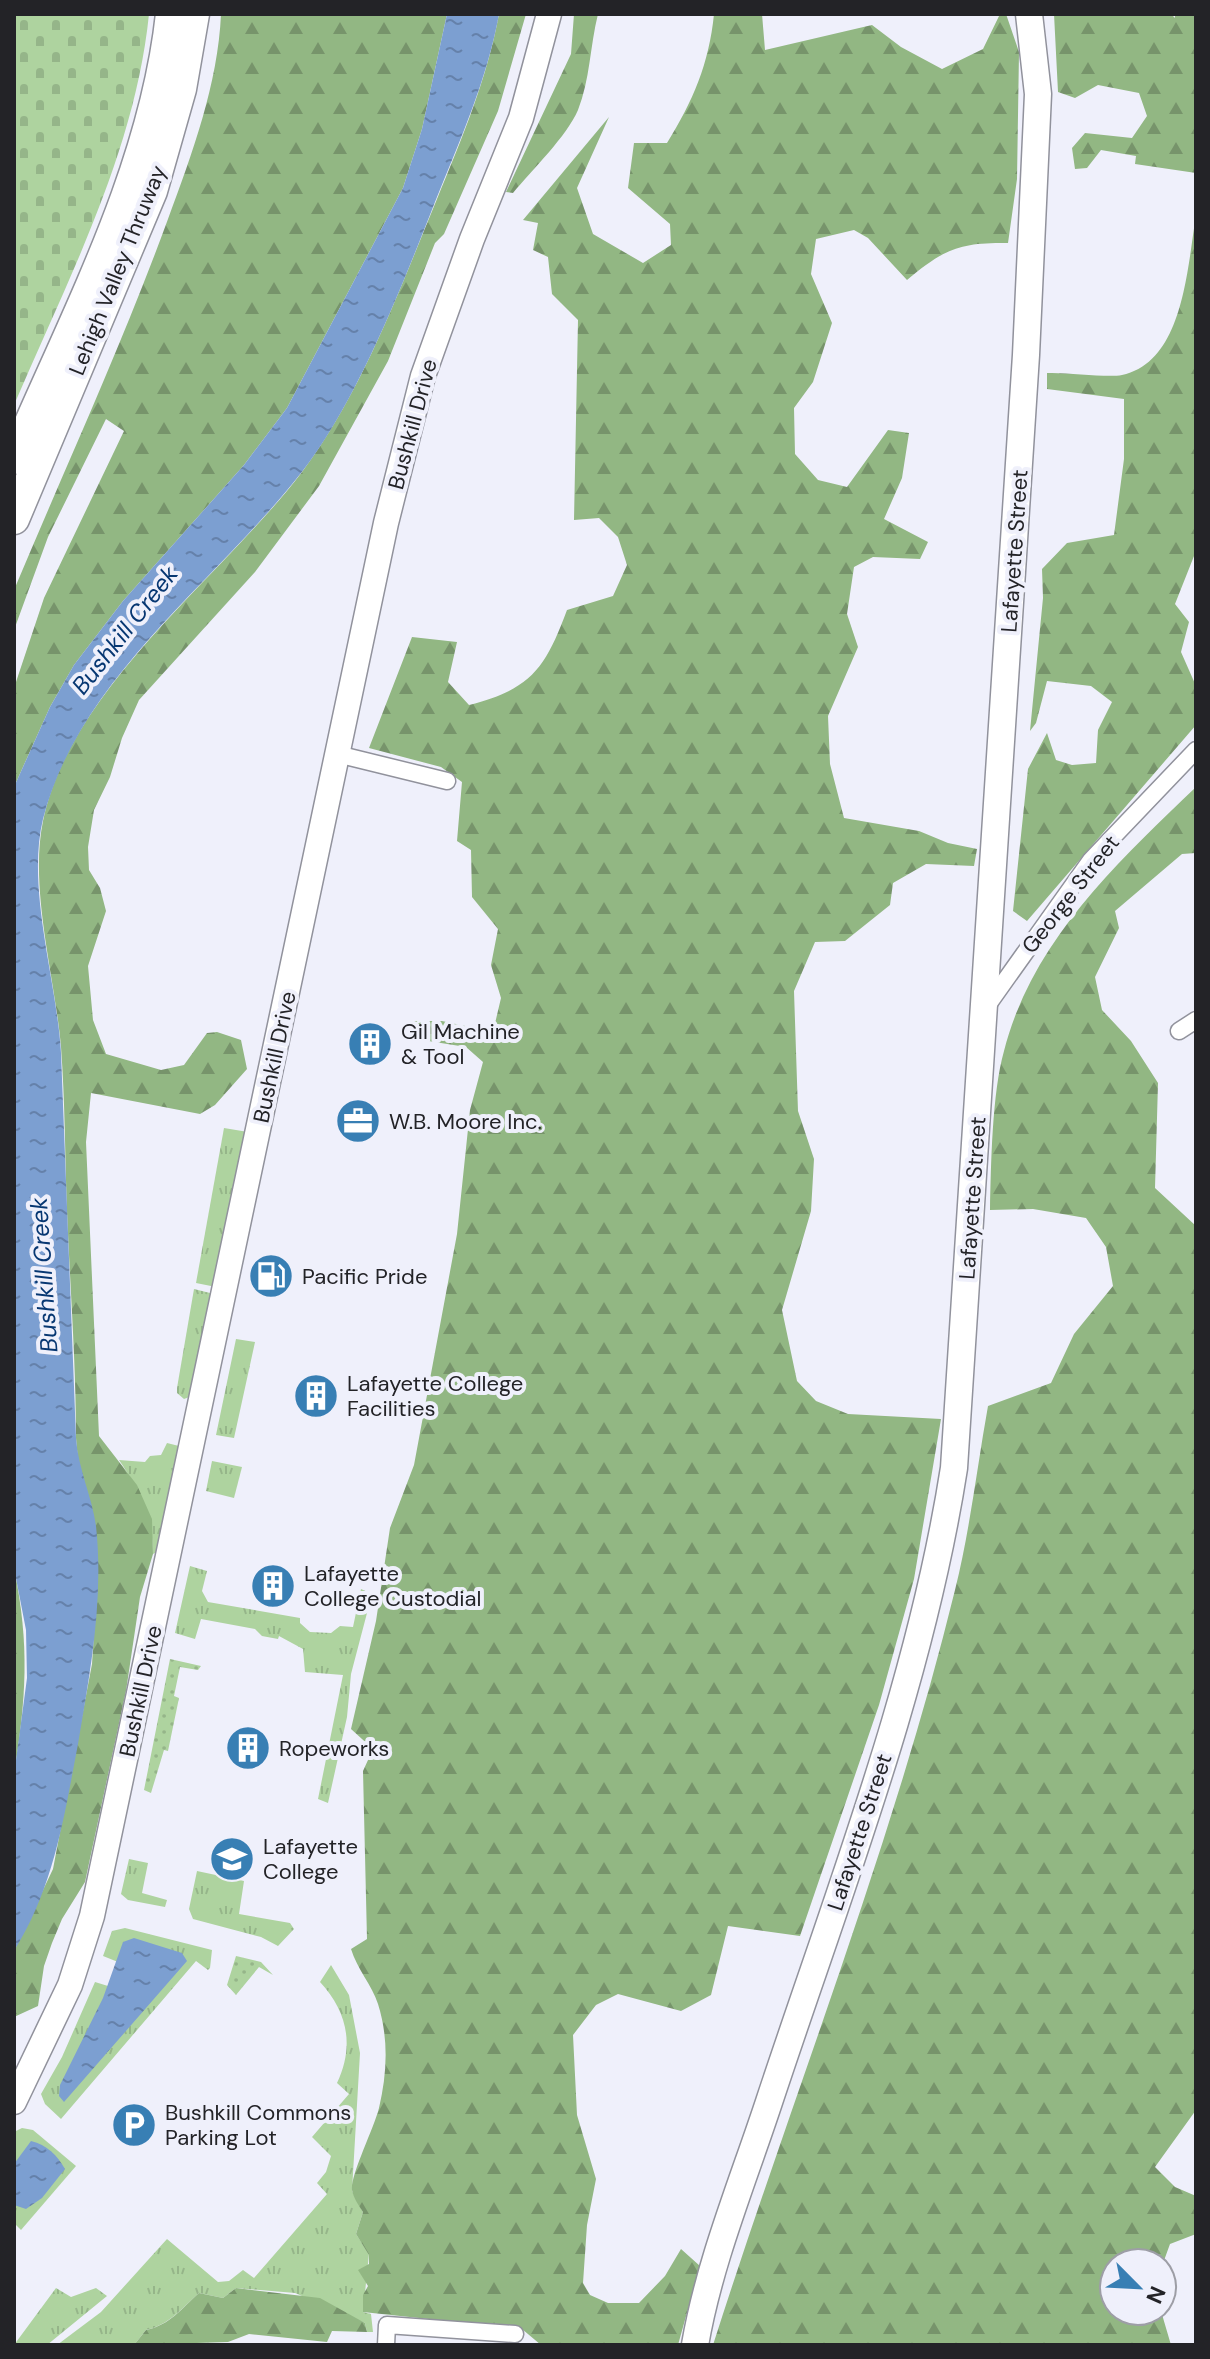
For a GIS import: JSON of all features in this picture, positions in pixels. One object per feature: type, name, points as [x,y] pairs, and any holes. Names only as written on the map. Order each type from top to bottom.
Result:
[{"type":"highway","name":"Lehigh Valley Thruway","points":[[14,459],[137,163],[157,94],[171,14]]},
{"type":"highway","name":"Lehigh Valley Thruway","points":[[14,519],[152,191],[173,123],[194,14]]},
{"type":"main road","name":"Lafayette Street","points":[[695,2345],[720,2253],[896,1720],[941,1548],[954,1468],[1016,545],[1038,126],[1036,59],[1029,14]]},
{"type":"street","name":"Bushkill Drive","points":[[14,2102],[64,1999],[86,1939],[337,754],[414,406],[472,239],[521,118],[549,14]]},
{"type":"street","name":"George Street","points":[[984,1010],[1091,860],[1196,750]]},
{"type":"street","points":[[337,754],[447,781]]},
{"type":"street","points":[[1179,1031],[1196,1020]]},
{"type":"street","points":[[386,2345],[387,2325],[515,2334]]},
{"type":"green space","points":[[14,14],[149,14],[130,116],[114,165],[77,262],[14,405]]},
{"type":"green space","points":[[221,14],[447,14],[422,129],[403,188],[287,408],[244,465],[123,601],[74,665],[50,707],[14,787],[14,688],[44,598],[124,431],[106,419],[48,537],[14,630],[14,590],[113,359],[195,144],[215,66]]},
{"type":"green space","points":[[499,14],[526,14],[498,111],[444,234],[435,243],[388,361],[319,486],[255,572],[139,700],[94,810],[88,847],[89,870],[100,888],[106,911],[88,966],[93,1020],[106,1054],[161,1070],[184,1065],[207,1033],[217,1032],[241,1040],[247,1069],[215,1105],[200,1114],[91,1093],[86,1142],[99,1436],[137,1485],[152,1519],[153,1554],[140,1597],[126,1691],[85,1882],[62,1919],[52,1943],[44,1966],[38,2006],[14,2017],[14,1951],[53,1869],[92,1664],[98,1571],[89,1500],[78,1461],[76,1438],[61,1047],[39,875],[43,821],[59,772],[84,725],[116,680],[302,472],[343,409],[393,305],[456,154],[481,85]]},
{"type":"green space","points":[[574,14],[598,14],[578,110],[566,131],[513,193],[506,192],[571,54]]},
{"type":"green space","points":[[714,14],[762,14],[765,50],[872,25],[901,47],[942,69],[983,49],[1000,14],[1006,14],[1019,52],[1017,179],[1008,243],[977,244],[953,250],[931,261],[907,280],[868,238],[854,230],[816,239],[811,274],[832,323],[813,382],[794,408],[795,454],[818,480],[847,487],[888,430],[909,433],[902,478],[884,519],[928,542],[920,559],[873,557],[854,567],[847,614],[858,647],[828,716],[830,764],[844,818],[919,831],[948,843],[977,849],[974,866],[926,864],[893,883],[890,905],[845,941],[815,942],[794,991],[798,1111],[814,1159],[811,1211],[782,1310],[797,1381],[816,1401],[848,1414],[941,1419],[914,1579],[879,1705],[800,1936],[728,1926],[711,1995],[681,2011],[618,1994],[596,2005],[573,2035],[577,2115],[596,2179],[587,2225],[583,2283],[590,2295],[608,2303],[639,2303],[665,2276],[681,2249],[700,2266],[678,2345],[541,2345],[522,2329],[363,2312],[363,2295],[368,2286],[358,2270],[369,2264],[369,2255],[356,2234],[363,2212],[354,2196],[352,2183],[379,2108],[386,2056],[378,2004],[351,1949],[367,1939],[363,1771],[373,1749],[351,1729],[376,1621],[390,1528],[414,1465],[457,1234],[470,1110],[483,1062],[466,1047],[416,1039],[412,1021],[442,1021],[493,1032],[501,998],[491,965],[498,929],[472,897],[471,850],[457,841],[462,782],[441,767],[369,748],[412,637],[457,642],[448,682],[469,705],[507,692],[533,674],[551,647],[567,610],[613,596],[627,565],[618,537],[599,518],[574,520],[578,320],[552,294],[548,257],[533,250],[538,223],[523,220],[609,117],[577,188],[593,234],[643,263],[671,245],[670,224],[628,188],[634,143],[667,143],[698,82]]},
{"type":"green space","points":[[1054,14],[1171,14],[1175,18],[1175,14],[1196,14],[1196,173],[1135,164],[1136,156],[1101,150],[1087,168],[1075,169],[1072,148],[1085,133],[1132,138],[1147,116],[1139,93],[1098,85],[1075,98],[1058,92]]},
{"type":"green space","points":[[1196,216],[1196,551],[1175,604],[1189,622],[1181,652],[1196,686],[1196,725],[1027,921],[1013,911],[1028,769],[1047,733],[1056,760],[1072,765],[1096,763],[1098,730],[1112,702],[1091,686],[1047,681],[1036,723],[1030,731],[1043,598],[1042,569],[1067,543],[1114,535],[1124,459],[1124,399],[1047,389],[1047,373],[1122,375],[1143,367],[1158,352],[1179,310]]},
{"type":"green space","points":[[1196,787],[1196,853],[1182,854],[1115,911],[1119,928],[1095,977],[1102,1010],[1131,1041],[1158,1083],[1155,1188],[1196,1226],[1196,2110],[1155,2167],[1175,2187],[1196,2196],[1196,2234],[1169,2247],[1098,2247],[1098,2327],[1166,2327],[1171,2345],[713,2345],[872,1876],[930,1686],[960,1567],[988,1406],[1051,1383],[1074,1334],[1113,1286],[1106,1247],[1086,1218],[1033,1209],[990,1210],[992,1151],[1000,1068],[1017,1011],[1056,939],[1081,906]]},
{"type":"green space","points":[[224,1128],[248,1132],[216,1287],[196,1283]]},
{"type":"green space","points":[[194,1289],[214,1294],[192,1396],[184,1399],[177,1393],[177,1388]]},
{"type":"green space","points":[[236,1339],[255,1342],[234,1438],[216,1435]]},
{"type":"green space","points":[[167,1443],[179,1446],[159,1551],[153,1554],[144,1504],[119,1460],[145,1462],[150,1456],[161,1455]]},
{"type":"green space","points":[[212,1461],[242,1467],[234,1498],[206,1491]]},
{"type":"green space","points":[[190,1566],[207,1571],[202,1591],[208,1602],[300,1618],[300,1623],[310,1632],[331,1633],[340,1626],[353,1627],[361,1589],[372,1594],[351,1674],[347,1717],[328,1803],[318,1799],[343,1675],[305,1672],[303,1649],[279,1636],[278,1639],[262,1636],[255,1629],[201,1619],[195,1639],[175,1633]]},
{"type":"green space","points":[[14,1568],[22,1622],[24,1672],[14,1775]]},
{"type":"green space","points":[[170,1659],[201,1666],[198,1670],[180,1667],[174,1696],[179,1698],[168,1751],[164,1750],[151,1793],[144,1790]]},
{"type":"green space","points":[[129,1859],[148,1863],[142,1893],[167,1900],[165,1907],[128,1900],[121,1894]]},
{"type":"green space","points":[[197,1871],[244,1881],[239,1914],[290,1923],[294,1929],[278,1946],[261,1937],[193,1919],[189,1909]]},
{"type":"green space","points":[[125,1928],[212,1950],[210,1968],[208,1970],[196,1961],[61,2119],[45,2104],[41,2094],[62,2057],[95,1982],[108,1986],[118,1962],[103,1956],[112,1931]]},
{"type":"green space","points":[[236,1956],[261,1962],[273,1975],[259,1967],[236,1995],[227,1985]]},
{"type":"green space","points":[[331,1965],[349,1995],[360,2053],[352,2191],[363,2212],[356,2234],[369,2254],[363,2312],[371,2314],[373,2332],[367,2332],[365,2323],[295,2293],[236,2288],[223,2298],[199,2293],[168,2320],[146,2330],[134,2345],[57,2345],[101,2312],[167,2239],[218,2282],[229,2281],[243,2270],[254,2278],[327,2194],[317,2183],[326,2172],[331,2156],[312,2137],[349,2094],[337,2083],[343,2069],[347,2042],[342,2017],[320,1982]]},
{"type":"green space","points":[[22,2128],[33,2130],[76,2166],[21,2230],[14,2223],[14,2132]]},
{"type":"green space","points":[[56,2288],[71,2297],[96,2288],[107,2296],[47,2345],[14,2345]]},
{"type":"green space","points":[[236,2288],[320,2298],[365,2323],[367,2332],[332,2331],[327,2342],[249,2334],[228,2342],[134,2345],[146,2330],[169,2320],[199,2293],[223,2298]]},
{"type":"water","name":"Bushkill Creek","points":[[447,14],[499,14],[480,86],[463,133],[393,306],[359,378],[341,413],[301,473],[118,676],[87,721],[61,768],[43,819],[38,875],[61,1053],[76,1438],[96,1526],[98,1581],[91,1663],[62,1825],[39,1902],[14,1951],[14,1775],[27,1678],[26,1630],[14,1568],[14,787],[50,707],[74,665],[123,601],[244,465],[287,408],[403,188],[422,129]]},
{"type":"water","points":[[134,1938],[182,1953],[187,1961],[64,2102],[59,2096],[60,2085],[103,1998],[123,1942]]},
{"type":"water","points":[[31,2141],[51,2151],[65,2169],[42,2198],[26,2209],[14,2205],[14,2164]]},
{"type":"place","name":"Gil Machine & Tool","points":[[370,1044]]},
{"type":"place","name":"W.B. Moore Inc.","points":[[358,1121]]},
{"type":"place","name":"Pacific Pride","points":[[271,1276]]},
{"type":"place","name":"Lafayette College Facilities","points":[[316,1396]]},
{"type":"place","name":"Lafayette College Custodial","points":[[273,1586]]},
{"type":"place","name":"Ropeworks","points":[[248,1748]]},
{"type":"place","name":"Lafayette College","points":[[232,1859]]},
{"type":"place","name":"Bushkill Commons Parking Lot","points":[[134,2125]]}]
